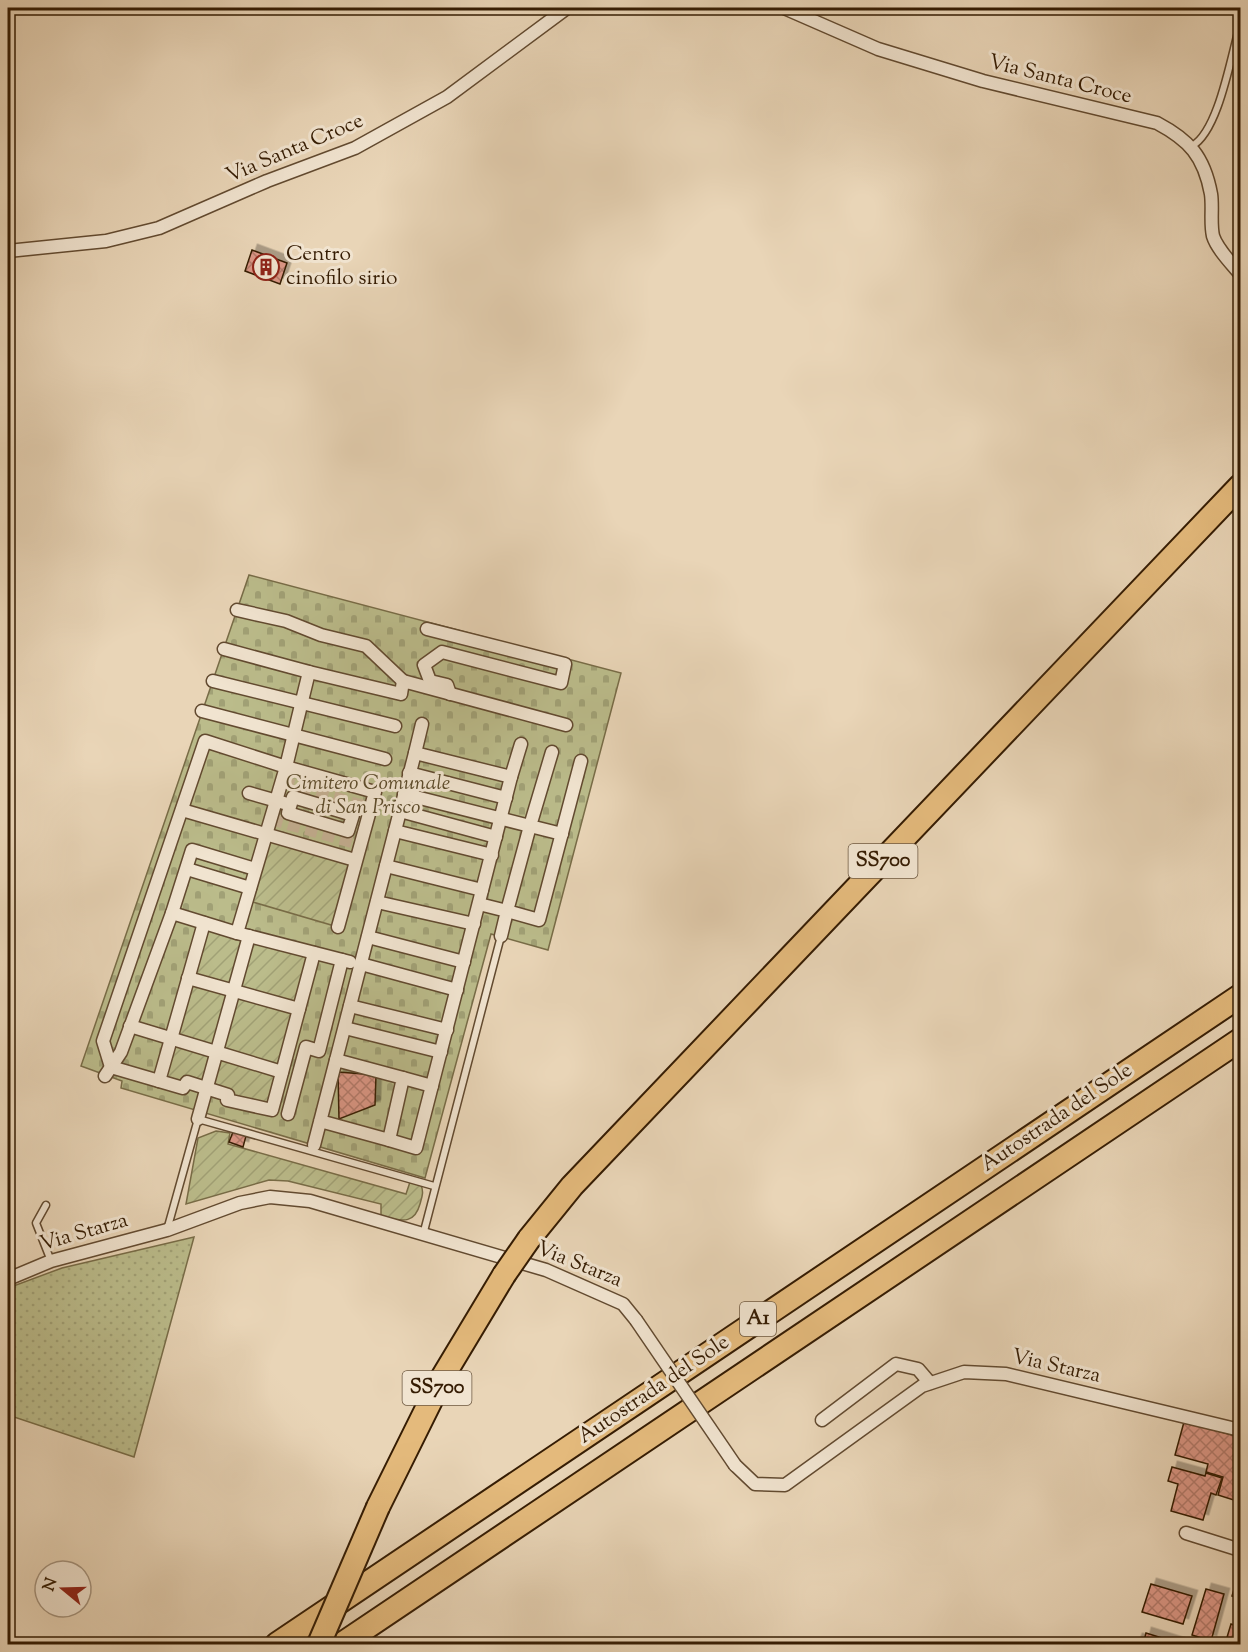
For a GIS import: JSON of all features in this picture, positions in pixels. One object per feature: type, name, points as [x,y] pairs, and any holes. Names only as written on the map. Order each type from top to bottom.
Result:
[{"type":"highway","name":"SS700","points":[[319,1644],[378,1507],[442,1378],[504,1275],[529,1239],[572,1186],[1240,486]]},
{"type":"highway","name":"Autostrada del Sole","points":[[277,1644],[1240,996]]},
{"type":"highway","name":"Autostrada del Sole","points":[[342,1644],[1240,1040]]},
{"type":"street","name":"Via Santa Croce","points":[[8,251],[106,241],[159,228],[267,181],[355,148],[447,97],[567,8]]},
{"type":"street","name":"Via Santa Croce","points":[[784,8],[889,52],[983,81],[1156,123],[1177,134],[1192,146],[1203,165],[1210,194],[1214,238],[1240,274]]},
{"type":"street","points":[[237,610],[286,621],[321,635],[366,646],[384,658],[403,681],[566,725]]},
{"type":"street","points":[[426,629],[565,664],[561,683],[442,652],[424,665],[430,681],[447,686],[450,694]]},
{"type":"street","points":[[224,649],[401,694],[403,681]]},
{"type":"street","points":[[237,933],[286,767],[309,672]]},
{"type":"street","points":[[213,681],[395,726]]},
{"type":"street","points":[[202,711],[386,759]]},
{"type":"street","points":[[288,1114],[306,1047],[319,1051],[351,962],[368,937],[422,724]]},
{"type":"street","points":[[108,1072],[103,1041],[205,741],[286,767],[380,790],[365,827],[338,927]]},
{"type":"street","points":[[320,1121],[416,1148],[521,744]]},
{"type":"street","points":[[501,936],[552,752]]},
{"type":"street","points":[[415,753],[512,777]]},
{"type":"street","points":[[479,904],[538,920],[581,761]]},
{"type":"street","points":[[409,773],[506,798]]},
{"type":"street","points":[[249,793],[291,805],[293,797],[353,814],[351,822],[365,827]]},
{"type":"street","points":[[404,794],[562,834]]},
{"type":"street","points":[[182,810],[355,860]]},
{"type":"street","points":[[400,811],[496,837]]},
{"type":"street","points":[[395,831],[492,855]]},
{"type":"street","points":[[108,1072],[121,1052],[172,913],[192,850],[255,869]]},
{"type":"street","points":[[386,866],[483,890]]},
{"type":"street","points":[[186,869],[250,888]]},
{"type":"street","points":[[376,902],[474,924]]},
{"type":"street","points":[[172,913],[237,933],[457,990]]},
{"type":"street","points":[[159,1081],[204,923]]},
{"type":"street","points":[[198,1119],[249,936]]},
{"type":"street","points":[[368,937],[464,962]]},
{"type":"street","points":[[108,1072],[159,1081],[183,1089],[187,1082],[228,1095],[227,1100],[272,1110],[314,953]]},
{"type":"street","points":[[314,1145],[350,1006],[351,962]]},
{"type":"street","points":[[188,978],[299,1009]]},
{"type":"street","points":[[350,1006],[447,1030]]},
{"type":"street","points":[[130,1026],[170,1040],[282,1072]]},
{"type":"street","points":[[345,1028],[441,1052]]},
{"type":"street","points":[[336,1060],[432,1086]]},
{"type":"street","points":[[389,1140],[403,1078]]},
{"type":"street","name":"Via Starza","points":[[8,1279],[51,1261],[167,1230],[240,1203],[270,1197],[310,1201],[546,1270],[623,1304],[735,1465],[755,1484],[785,1485],[922,1386],[964,1372],[1006,1374],[1240,1430]]},
{"type":"street","points":[[822,1420],[896,1364],[918,1369],[930,1383]]},
{"type":"street","points":[[1186,1533],[1240,1550]]},
{"type":"lane","points":[[1192,146],[1201,141],[1211,124],[1240,25]]},
{"type":"lane","points":[[423,1235],[501,936]]},
{"type":"lane","points":[[167,1230],[198,1119],[434,1186]]},
{"type":"lane","points":[[46,1205],[36,1223],[51,1261]]},
{"type":"green space","name":"Cimitero Comunale di San Prisco","points":[[249,575],[621,673],[548,950],[491,934],[425,1178],[121,1088],[122,1081],[81,1066]]},
{"type":"green space","points":[[266,834],[355,860],[338,927],[246,900]]},
{"type":"green space","points":[[204,923],[314,953],[272,1110],[227,1094],[159,1081]]},
{"type":"green space","points":[[216,1131],[230,1133],[228,1144],[406,1194],[410,1182],[421,1185],[420,1204],[410,1219],[381,1217],[381,1204],[288,1181],[269,1180],[186,1204],[198,1138]]},
{"type":"green space","points":[[194,1237],[134,1457],[8,1415],[8,1288],[62,1268]]},
{"type":"building","name":"Centro cinofilo sirio","points":[[252,250],[287,263],[280,284],[245,271]]},
{"type":"building","points":[[338,1072],[376,1075],[375,1105],[339,1119]]},
{"type":"building","points":[[233,1132],[246,1136],[243,1147],[229,1142]]},
{"type":"building","points":[[1184,1422],[1240,1437],[1240,1502],[1218,1495],[1223,1477],[1206,1472],[1208,1464],[1175,1455]]},
{"type":"building","points":[[1172,1467],[1222,1478],[1216,1495],[1211,1493],[1203,1520],[1171,1511],[1178,1484],[1168,1481]]},
{"type":"building","points":[[1240,1569],[1240,1599],[1232,1596]]},
{"type":"building","points":[[1151,1584],[1192,1596],[1183,1624],[1142,1612]]},
{"type":"building","points":[[1206,1589],[1224,1594],[1211,1641],[1192,1635]]},
{"type":"building","points":[[1231,1624],[1240,1627],[1240,1644],[1225,1644]]},
{"type":"building","points":[[1146,1633],[1181,1644],[1135,1644],[1137,1639],[1144,1641]]},
{"type":"tunnel","points":[[282,782],[370,808]]},
{"type":"tunnel","points":[[271,819],[359,844]]},
{"type":"place","name":"Centro cinofilo sirio","points":[[266,267]]}]
